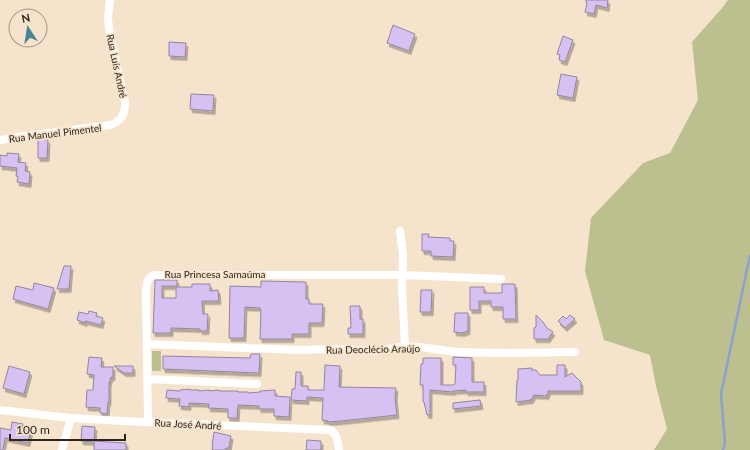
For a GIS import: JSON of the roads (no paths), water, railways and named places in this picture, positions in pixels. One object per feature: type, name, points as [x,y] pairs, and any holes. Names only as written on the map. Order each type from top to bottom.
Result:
[{"type":"street","name":"Rua Luís André","points":[[110,0],[108,17],[109,29],[125,102],[124,114],[116,123],[110,126]]},
{"type":"street","name":"Rua Manuel Pimentel","points":[[0,140],[110,126]]},
{"type":"street","points":[[400,231],[403,255],[405,346]]},
{"type":"street","name":"Rua Princesa Samaúma","points":[[148,422],[146,286],[149,277],[153,274],[403,275]]},
{"type":"street","points":[[403,275],[501,279]]},
{"type":"street","name":"Rua Deoclécio Araújo","points":[[147,344],[295,350],[342,349],[377,351],[405,346],[419,346],[456,352],[575,352]]},
{"type":"street","points":[[148,379],[257,384]]},
{"type":"street","name":"Rua José André","points":[[0,410],[71,418],[330,430],[336,435],[339,450]]},
{"type":"street","points":[[62,450],[71,418]]},
{"type":"waterway","points":[[723,450],[725,443],[721,394],[750,255]]}]
